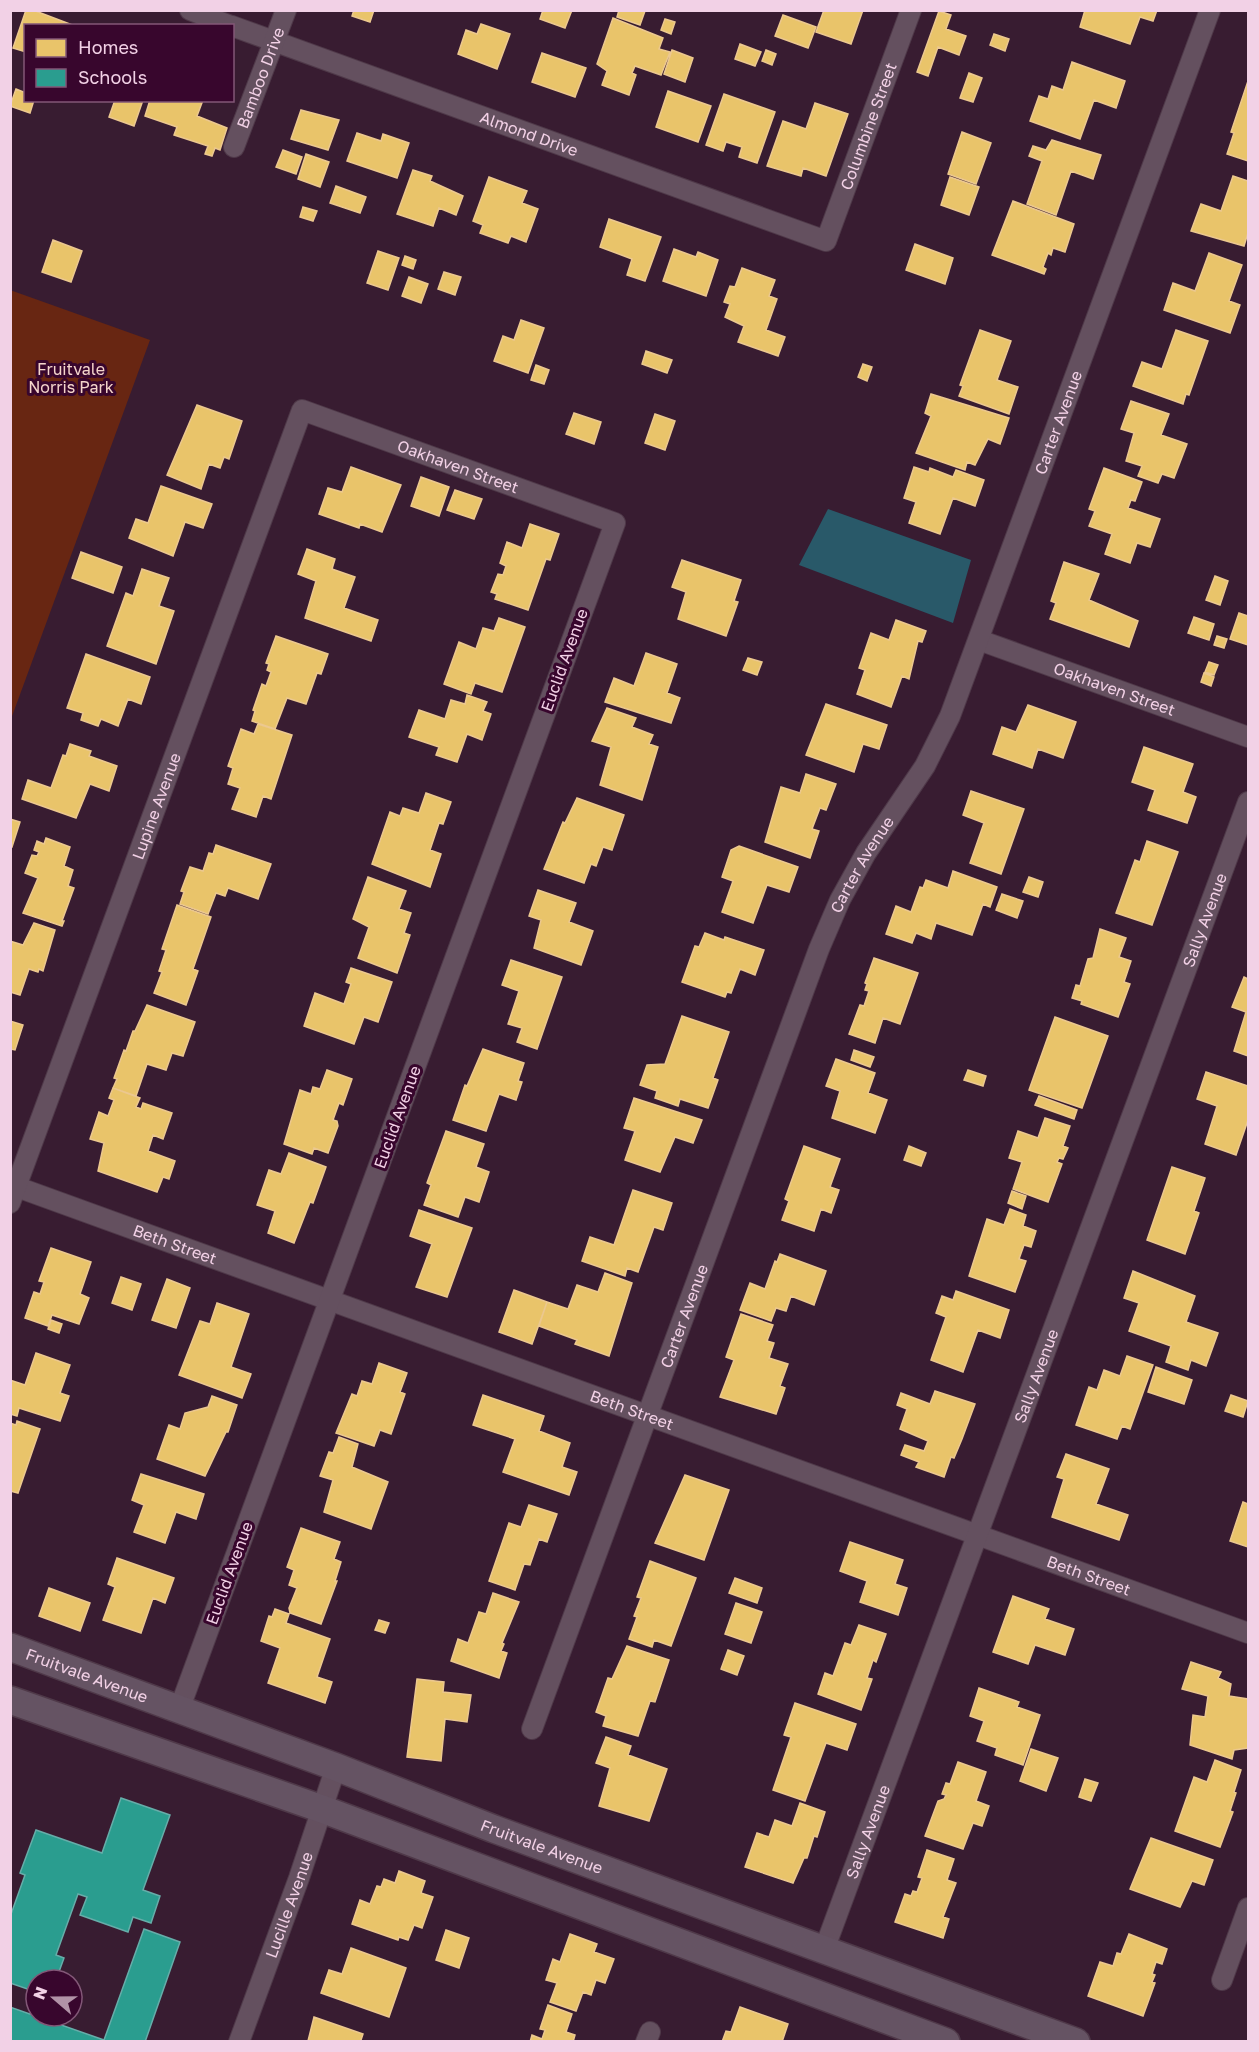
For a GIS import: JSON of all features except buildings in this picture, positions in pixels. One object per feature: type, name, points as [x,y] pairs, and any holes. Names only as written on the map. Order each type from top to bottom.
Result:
[{"type":"main road","name":"Fruitvale Avenue","points":[[10,1647],[336,1767],[494,1829],[1076,2042]]},
{"type":"main road","points":[[10,1700],[322,1809],[946,2042]]},
{"type":"street","name":"Almond Drive","points":[[190,10],[227,24]]},
{"type":"street","name":"Bamboo Drive","points":[[234,147],[286,10]]},
{"type":"street","name":"Columbine Street","points":[[826,242],[911,10]]},
{"type":"street","name":"Carter Avenue","points":[[532,1729],[819,949],[840,900],[866,853],[925,766],[950,716],[1210,10]]},
{"type":"street","name":"Almond Drive","points":[[234,27],[826,242]]},
{"type":"street","name":"Oakhaven Street","points":[[302,410],[615,523]]},
{"type":"street","name":"Lupine Avenue","points":[[14,1195],[302,410]]},
{"type":"street","name":"Euclid Avenue","points":[[178,1710],[615,523]]},
{"type":"street","name":"Oakhaven Street","points":[[979,640],[1248,737]]},
{"type":"street","name":"Sally Avenue","points":[[824,1950],[1248,802]]},
{"type":"street","name":"Beth Street","points":[[14,1195],[330,1300],[1248,1633]]},
{"type":"street","name":"Lucille Avenue","points":[[239,2042],[336,1767]]},
{"type":"street","points":[[1222,1980],[1248,1908]]},
{"type":"green space","name":"Fruitvale Norris Park","points":[[10,290],[150,340],[11,719],[10,719]]},
{"type":"water","points":[[828,509],[971,560],[953,623],[799,565]]}]
